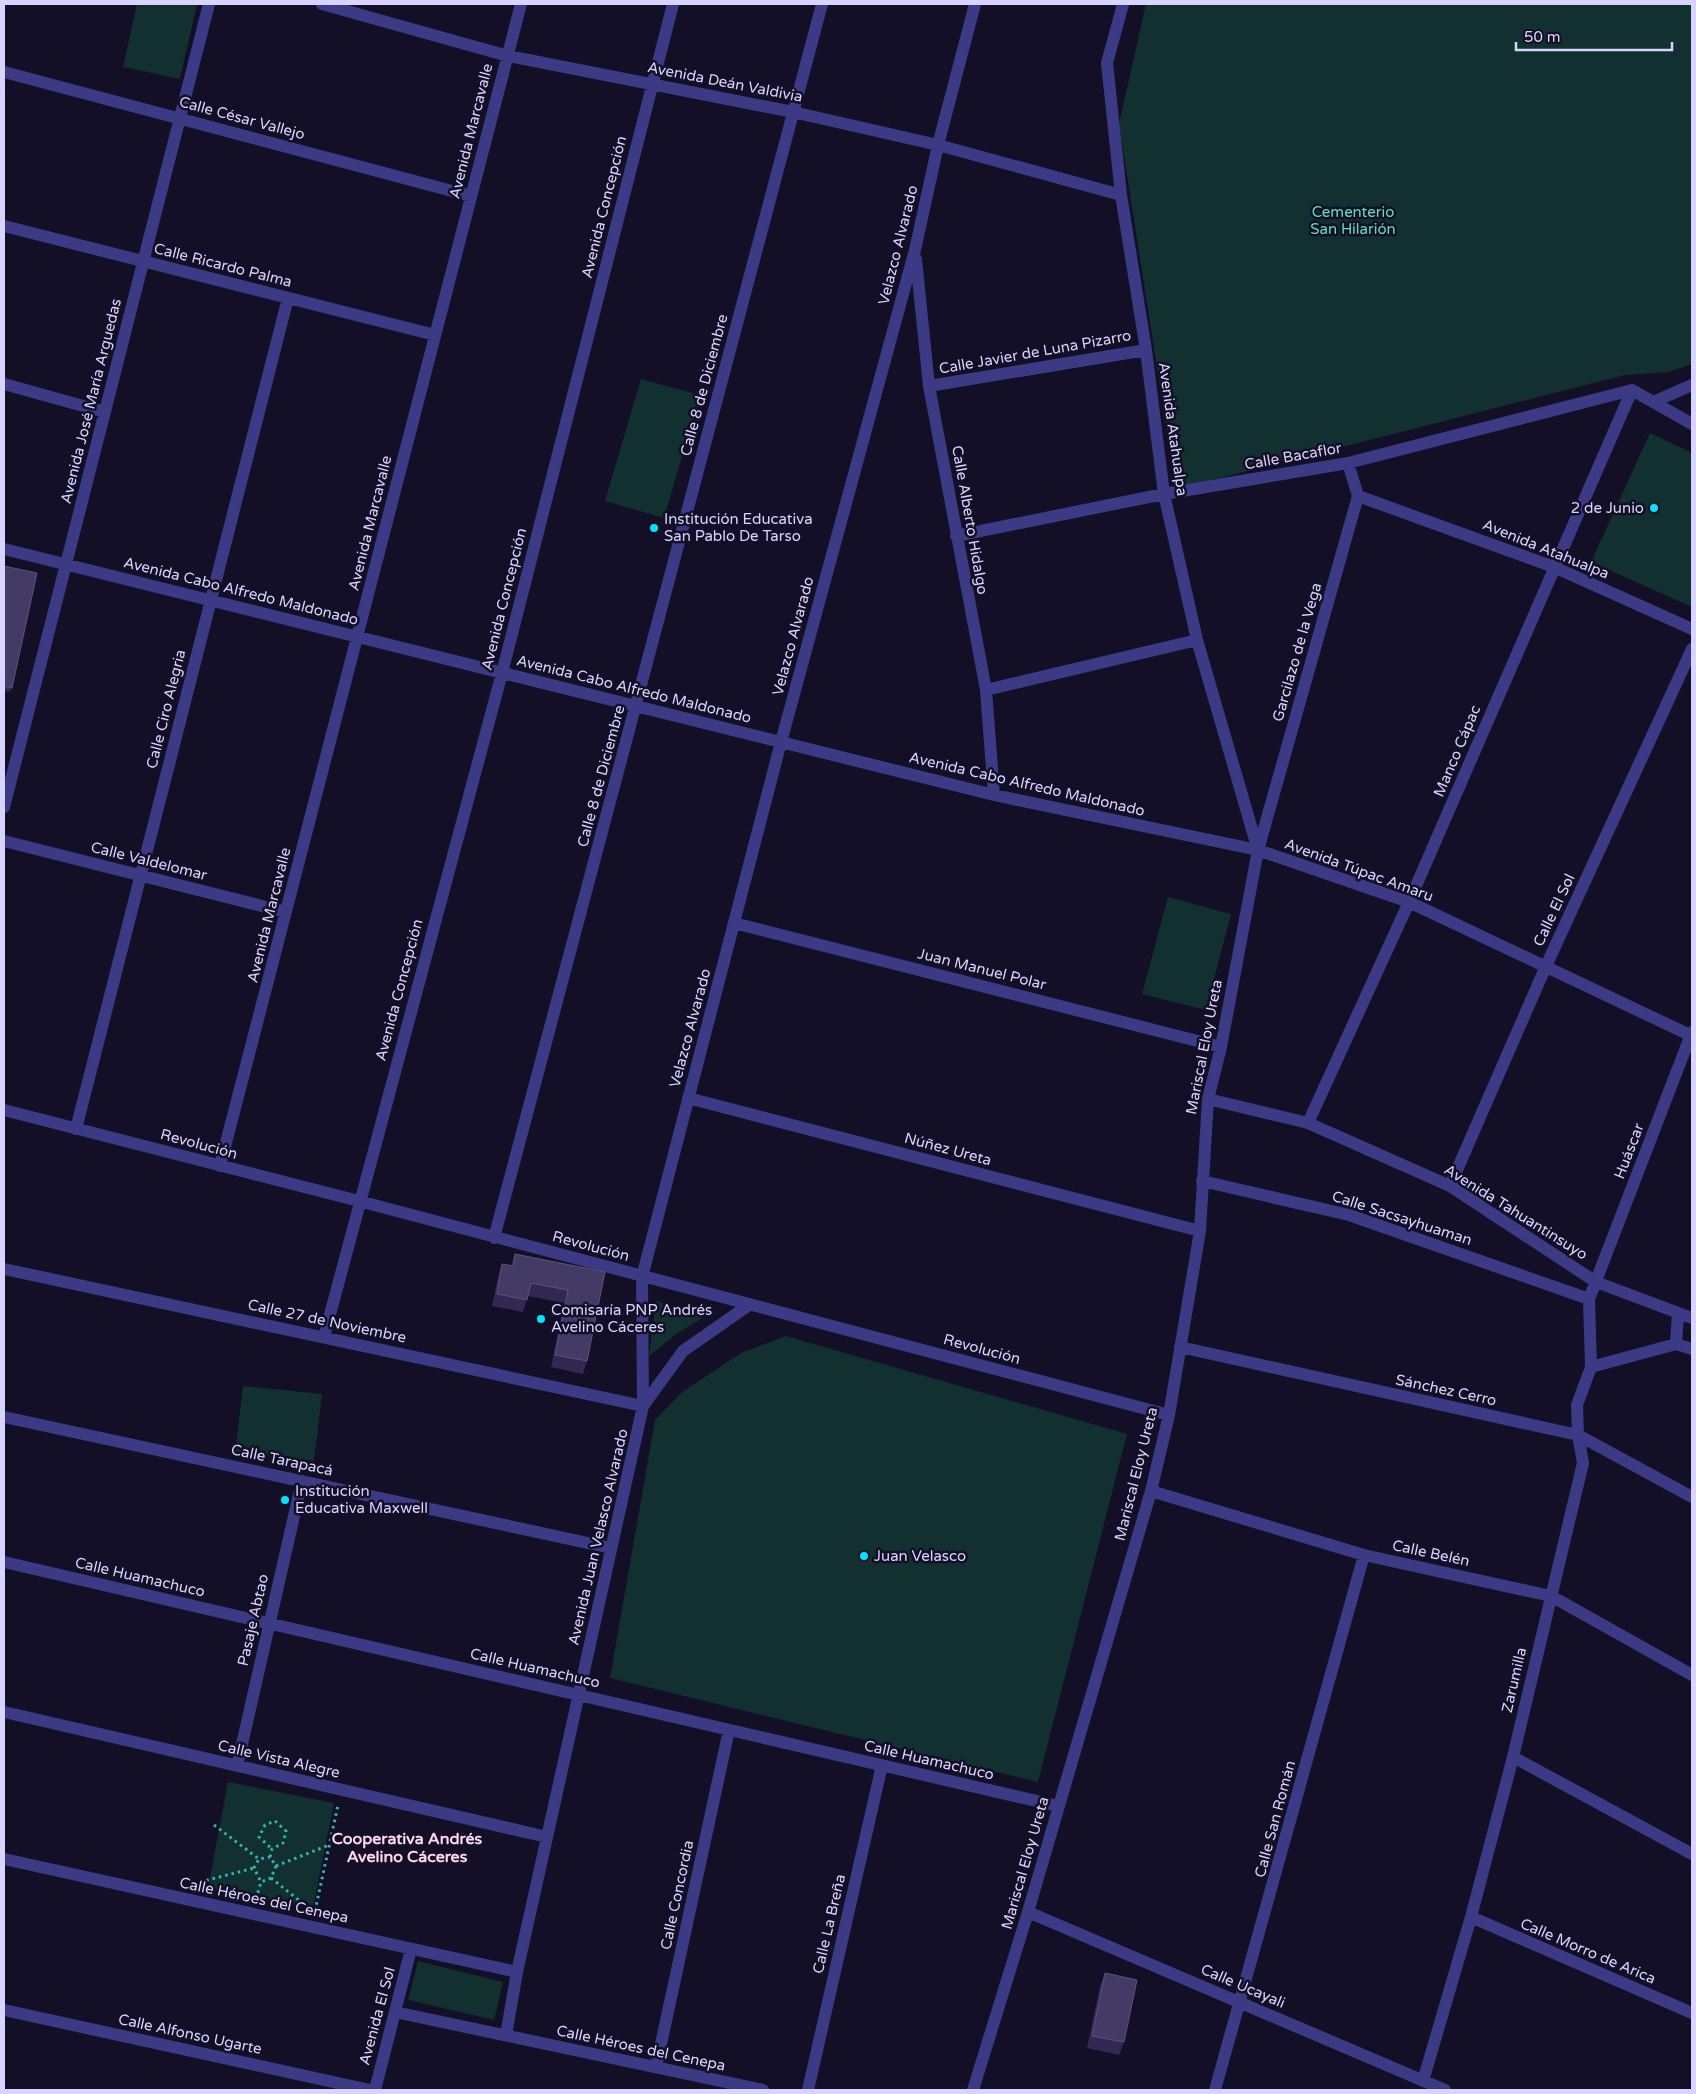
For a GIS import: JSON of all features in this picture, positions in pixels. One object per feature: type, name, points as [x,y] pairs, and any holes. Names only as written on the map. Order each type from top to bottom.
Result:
[{"type":"street","name":"Avenida José María Arguedas","points":[[4,807],[209,4]]},
{"type":"street","name":"Avenida Deán Valdivia","points":[[322,4],[508,56],[793,112],[938,145],[1121,195]]},
{"type":"street","name":"Avenida Marcavalle","points":[[220,1166],[521,4]]},
{"type":"street","name":"Avenida Concepción","points":[[324,1337],[502,673],[673,4]]},
{"type":"street","name":"Calle 8 de Diciembre","points":[[494,1238],[822,4]]},
{"type":"street","name":"Velazco Alvarado","points":[[642,1277],[781,742],[915,250],[938,145],[975,4]]},
{"type":"street","name":"Avenida Atahualpa","points":[[1123,4],[1107,63],[1121,195],[1146,350],[1164,494],[1197,640],[1258,850]]},
{"type":"street","name":"Calle César Vallejo","points":[[4,72],[471,196]]},
{"type":"street","name":"Calle Ricardo Palma","points":[[4,226],[435,335]]},
{"type":"street","name":"Calle Alberto Hidalgo","points":[[915,250],[929,386],[986,690],[994,795]]},
{"type":"street","name":"Calle Ciro Alegria","points":[[76,1129],[288,298]]},
{"type":"street","name":"Calle Javier de Luna Pizarro","points":[[929,386],[1146,350]]},
{"type":"street","points":[[4,384],[105,412]]},
{"type":"street","points":[[1652,402],[1692,385]]},
{"type":"street","points":[[1632,390],[1692,424]]},
{"type":"street","name":"Calle Bacaflor","points":[[956,536],[1164,494],[1348,463],[1632,390]]},
{"type":"street","name":"Manco Cápac","points":[[1308,1123],[1409,902],[1632,390]]},
{"type":"street","points":[[1348,463],[1358,496]]},
{"type":"street","name":"Avenida Atahualpa","points":[[1358,496],[1554,567],[1692,628]]},
{"type":"street","name":"Garcilazo de la Vega","points":[[1258,850],[1358,496]]},
{"type":"street","name":"Avenida Cabo Alfredo Maldonado","points":[[4,549],[994,795],[1258,850]]},
{"type":"street","points":[[986,690],[1197,640]]},
{"type":"street","name":"Calle El Sol","points":[[1450,1186],[1546,966],[1692,649]]},
{"type":"street","name":"Calle Valdelomar","points":[[4,841],[286,912]]},
{"type":"street","name":"Avenida Túpac Amaru","points":[[1258,850],[1409,902],[1692,1035]]},
{"type":"street","name":"Mariscal Eloy Ureta","points":[[973,2090],[1028,1912],[1151,1490],[1169,1415],[1200,1231],[1208,1099],[1221,1047],[1258,850]]},
{"type":"street","name":"Juan Manuel Polar","points":[[734,923],[1221,1047]]},
{"type":"street","name":"Huáscar","points":[[1596,1282],[1692,1035]]},
{"type":"street","name":"Núñez Ureta","points":[[688,1098],[1200,1231]]},
{"type":"street","name":"Avenida Tahuantinsuyo","points":[[1208,1099],[1308,1123],[1450,1186],[1596,1282],[1692,1318]]},
{"type":"street","name":"Revolución","points":[[4,1110],[359,1201],[1169,1415]]},
{"type":"street","name":"Calle Sacsayhuaman","points":[[1202,1181],[1349,1215],[1589,1299]]},
{"type":"street","name":"Calle 27 de Noviembre","points":[[4,1269],[643,1406]]},
{"type":"street","name":"Avenida Juan Velasco Alvarado","points":[[506,2035],[517,1972],[643,1406],[642,1277]]},
{"type":"street","name":"Zarumilla","points":[[1423,2081],[1471,1917],[1513,1756],[1583,1462],[1578,1435],[1577,1405],[1591,1367],[1589,1299],[1596,1282]]},
{"type":"street","points":[[643,1406],[683,1351],[749,1304]]},
{"type":"street","points":[[1676,1344],[1678,1314]]},
{"type":"street","points":[[1591,1367],[1676,1344],[1692,1349]]},
{"type":"street","name":"Sánchez Cerro","points":[[1180,1348],[1578,1435],[1692,1497]]},
{"type":"street","name":"Calle Tarapacá","points":[[4,1417],[612,1548]]},
{"type":"street","name":"Pasaje Abtao","points":[[237,1766],[302,1481]]},
{"type":"street","name":"Calle Belén","points":[[1151,1490],[1364,1555],[1551,1596],[1692,1675]]},
{"type":"street","name":"Calle San Román","points":[[1215,2090],[1241,2003],[1364,1555]]},
{"type":"street","name":"Calle Huamachuco","points":[[4,1562],[1058,1806]]},
{"type":"street","name":"Calle Vista Alegre","points":[[4,1712],[547,1837]]},
{"type":"street","name":"Calle Concordia","points":[[656,2067],[729,1730]]},
{"type":"street","points":[[1513,1756],[1692,1854]]},
{"type":"street","name":"Calle La Breña","points":[[808,2090],[882,1765]]},
{"type":"street","name":"Calle Héroes del Cenepa","points":[[4,1859],[517,1972]]},
{"type":"street","name":"Calle Ucayali","points":[[1028,1912],[1445,2090]]},
{"type":"street","name":"Calle Morro de Arica","points":[[1471,1917],[1692,2014]]},
{"type":"street","name":"Avenida El Sol","points":[[374,2090],[411,1949]]},
{"type":"street","name":"Calle Alfonso Ugarte","points":[[4,2010],[370,2090]]},
{"type":"street","name":"Calle Héroes del Cenepa","points":[[395,2012],[763,2090]]},
{"type":"path","points":[[271,1878],[314,1913],[341,1790]]},
{"type":"path","points":[[272,1849],[259,1837],[265,1825],[275,1821],[286,1831],[282,1843],[272,1849],[270,1858],[276,1866]]},
{"type":"path","points":[[214,1825],[259,1859],[270,1858]]},
{"type":"path","points":[[261,1882],[271,1878],[276,1866],[329,1845]]},
{"type":"path","points":[[200,1882],[254,1868],[259,1859]]},
{"type":"path","points":[[252,1914],[261,1882],[254,1868]]},
{"type":"green space","points":[[137,4],[197,4],[180,79],[123,67]]},
{"type":"green space","name":"Cementerio San Hilarión","points":[[1146,4],[1692,4],[1692,364],[1668,372],[1625,375],[1176,489],[1119,124]]},
{"type":"green space","points":[[641,379],[700,395],[664,518],[605,501]]},
{"type":"green space","name":"2 de Junio","points":[[1650,433],[1692,453],[1692,607],[1591,562]]},
{"type":"green space","points":[[1168,897],[1231,914],[1206,1010],[1142,994]]},
{"type":"green space","points":[[656,1301],[706,1316],[675,1335],[649,1356]]},
{"type":"green space","name":"Juan Velasco","points":[[786,1336],[1127,1434],[1038,1782],[610,1678],[655,1420],[682,1392],[741,1353]]},
{"type":"green space","points":[[243,1386],[322,1394],[314,1461],[235,1452]]},
{"type":"green space","points":[[228,1782],[334,1803],[313,1908],[208,1888]]},
{"type":"green space","points":[[418,1961],[503,1982],[494,2020],[408,2000]]},
{"type":"building","points":[[4,566],[37,573],[12,688],[4,686]]},
{"type":"building","points":[[515,1254],[605,1272],[587,1361],[555,1355],[568,1290],[531,1283],[527,1300],[497,1294],[502,1264],[513,1266]]},
{"type":"building","points":[[1105,1973],[1137,1980],[1124,2042],[1092,2036]]},
{"type":"place","name":"2 de Junio","points":[[1654,508]]},
{"type":"place","name":"Institución Educativa San Pablo De Tarso","points":[[654,528]]},
{"type":"place","name":"Comisaría PNP Andrés Avelino Cáceres","points":[[541,1319]]},
{"type":"place","name":"Institución Educativa Maxwell","points":[[285,1500]]},
{"type":"place","name":"Juan Velasco","points":[[864,1556]]},
{"type":"district","name":"Cooperativa Andrés Avelino Cáceres","points":[[407,1847]]}]
